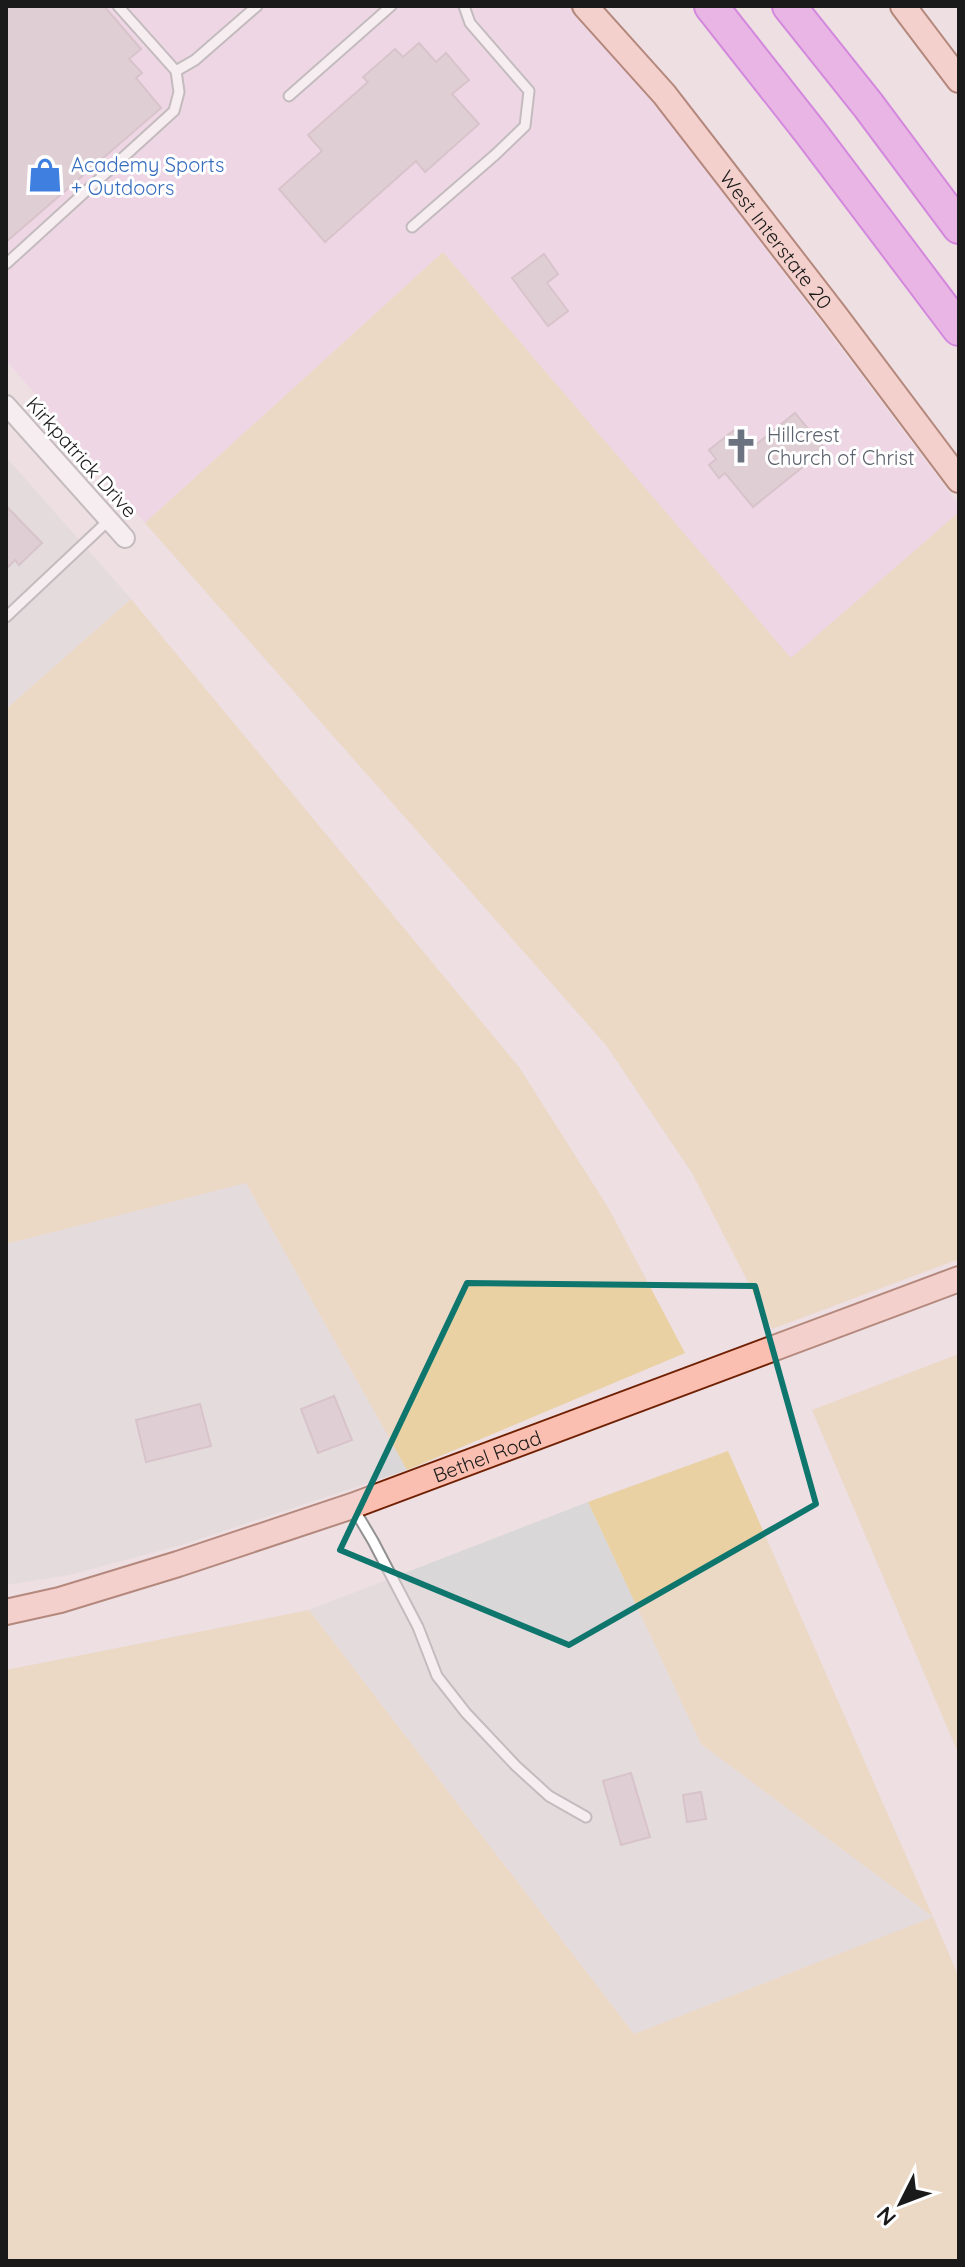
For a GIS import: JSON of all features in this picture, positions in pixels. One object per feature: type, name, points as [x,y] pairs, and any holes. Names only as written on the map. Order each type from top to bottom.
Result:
[{"type":"highway","points":[[711,6],[959,329]]},
{"type":"highway","points":[[789,6],[959,227]]},
{"type":"main road","name":"West Interstate 20","points":[[585,6],[664,94],[959,480]]},
{"type":"main road","points":[[903,6],[959,80]]},
{"type":"main road","name":"Bethel Road","points":[[6,1612],[90,1591],[352,1506],[959,1279]]},
{"type":"street","name":"Kirkpatrick Drive","points":[[6,405],[125,538]]},
{"type":"lane","points":[[6,264],[174,111],[179,92],[176,71],[118,6]]},
{"type":"lane","points":[[176,71],[195,60],[257,6]]},
{"type":"lane","points":[[289,96],[391,6]]},
{"type":"lane","points":[[412,227],[525,126],[529,91],[470,23],[464,6]]},
{"type":"lane","points":[[6,617],[109,520]]},
{"type":"lane","points":[[352,1506],[418,1627],[437,1676],[466,1713],[516,1766],[549,1796],[586,1817]]},
{"type":"highlighted area","points":[[467,1283],[755,1286],[816,1504],[569,1645],[340,1550]]},
{"type":"shaded area","points":[[6,6],[575,6],[706,165],[959,505],[959,512],[791,659],[443,252],[145,523],[6,360]]},
{"type":"shaded area","points":[[443,252],[791,658],[959,512],[959,1259],[772,1329],[692,1173],[606,1045],[145,523]]},
{"type":"shaded area","points":[[6,457],[131,599],[6,709]]},
{"type":"shaded area","points":[[131,599],[519,1067],[609,1209],[685,1353],[407,1470],[246,1183],[6,1244],[6,709]]},
{"type":"shaded area","points":[[246,1183],[407,1470],[181,1545],[69,1575],[6,1585],[6,1244]]},
{"type":"shaded area","points":[[959,1354],[959,1755],[812,1410]]},
{"type":"shaded area","points":[[728,1451],[933,1917],[701,1744],[588,1502]]},
{"type":"shaded area","points":[[588,1502],[701,1744],[933,1917],[634,2034],[309,1610]]},
{"type":"shaded area","points":[[309,1610],[634,2034],[933,1917],[959,1977],[959,2261],[6,2261],[6,1670]]},
{"type":"building","name":"Academy Sports + Outdoors","points":[[6,6],[104,6],[141,49],[129,59],[142,73],[136,78],[161,108],[6,242]]},
{"type":"building","points":[[419,43],[436,62],[446,53],[469,80],[452,94],[479,124],[425,172],[416,161],[325,242],[279,189],[322,151],[308,135],[368,82],[363,77],[395,49],[403,57]]},
{"type":"building","points":[[544,254],[558,274],[547,283],[568,311],[548,326],[512,278]]},
{"type":"building","points":[[795,413],[825,449],[753,507],[725,473],[719,478],[709,465],[716,459],[709,450],[738,427],[753,447]]},
{"type":"building","points":[[6,506],[42,543],[19,565],[15,560],[6,569]]},
{"type":"building","points":[[334,1396],[352,1440],[318,1453],[301,1409]]},
{"type":"building","points":[[200,1404],[211,1446],[146,1462],[136,1420]]},
{"type":"building","points":[[631,1773],[650,1837],[621,1845],[603,1781]]},
{"type":"building","points":[[701,1792],[706,1819],[687,1822],[683,1795]]},
{"type":"place","name":"Academy Sports + Outdoors","points":[[45,175]]},
{"type":"place","name":"Hillcrest Church of Christ","points":[[741,446]]}]
